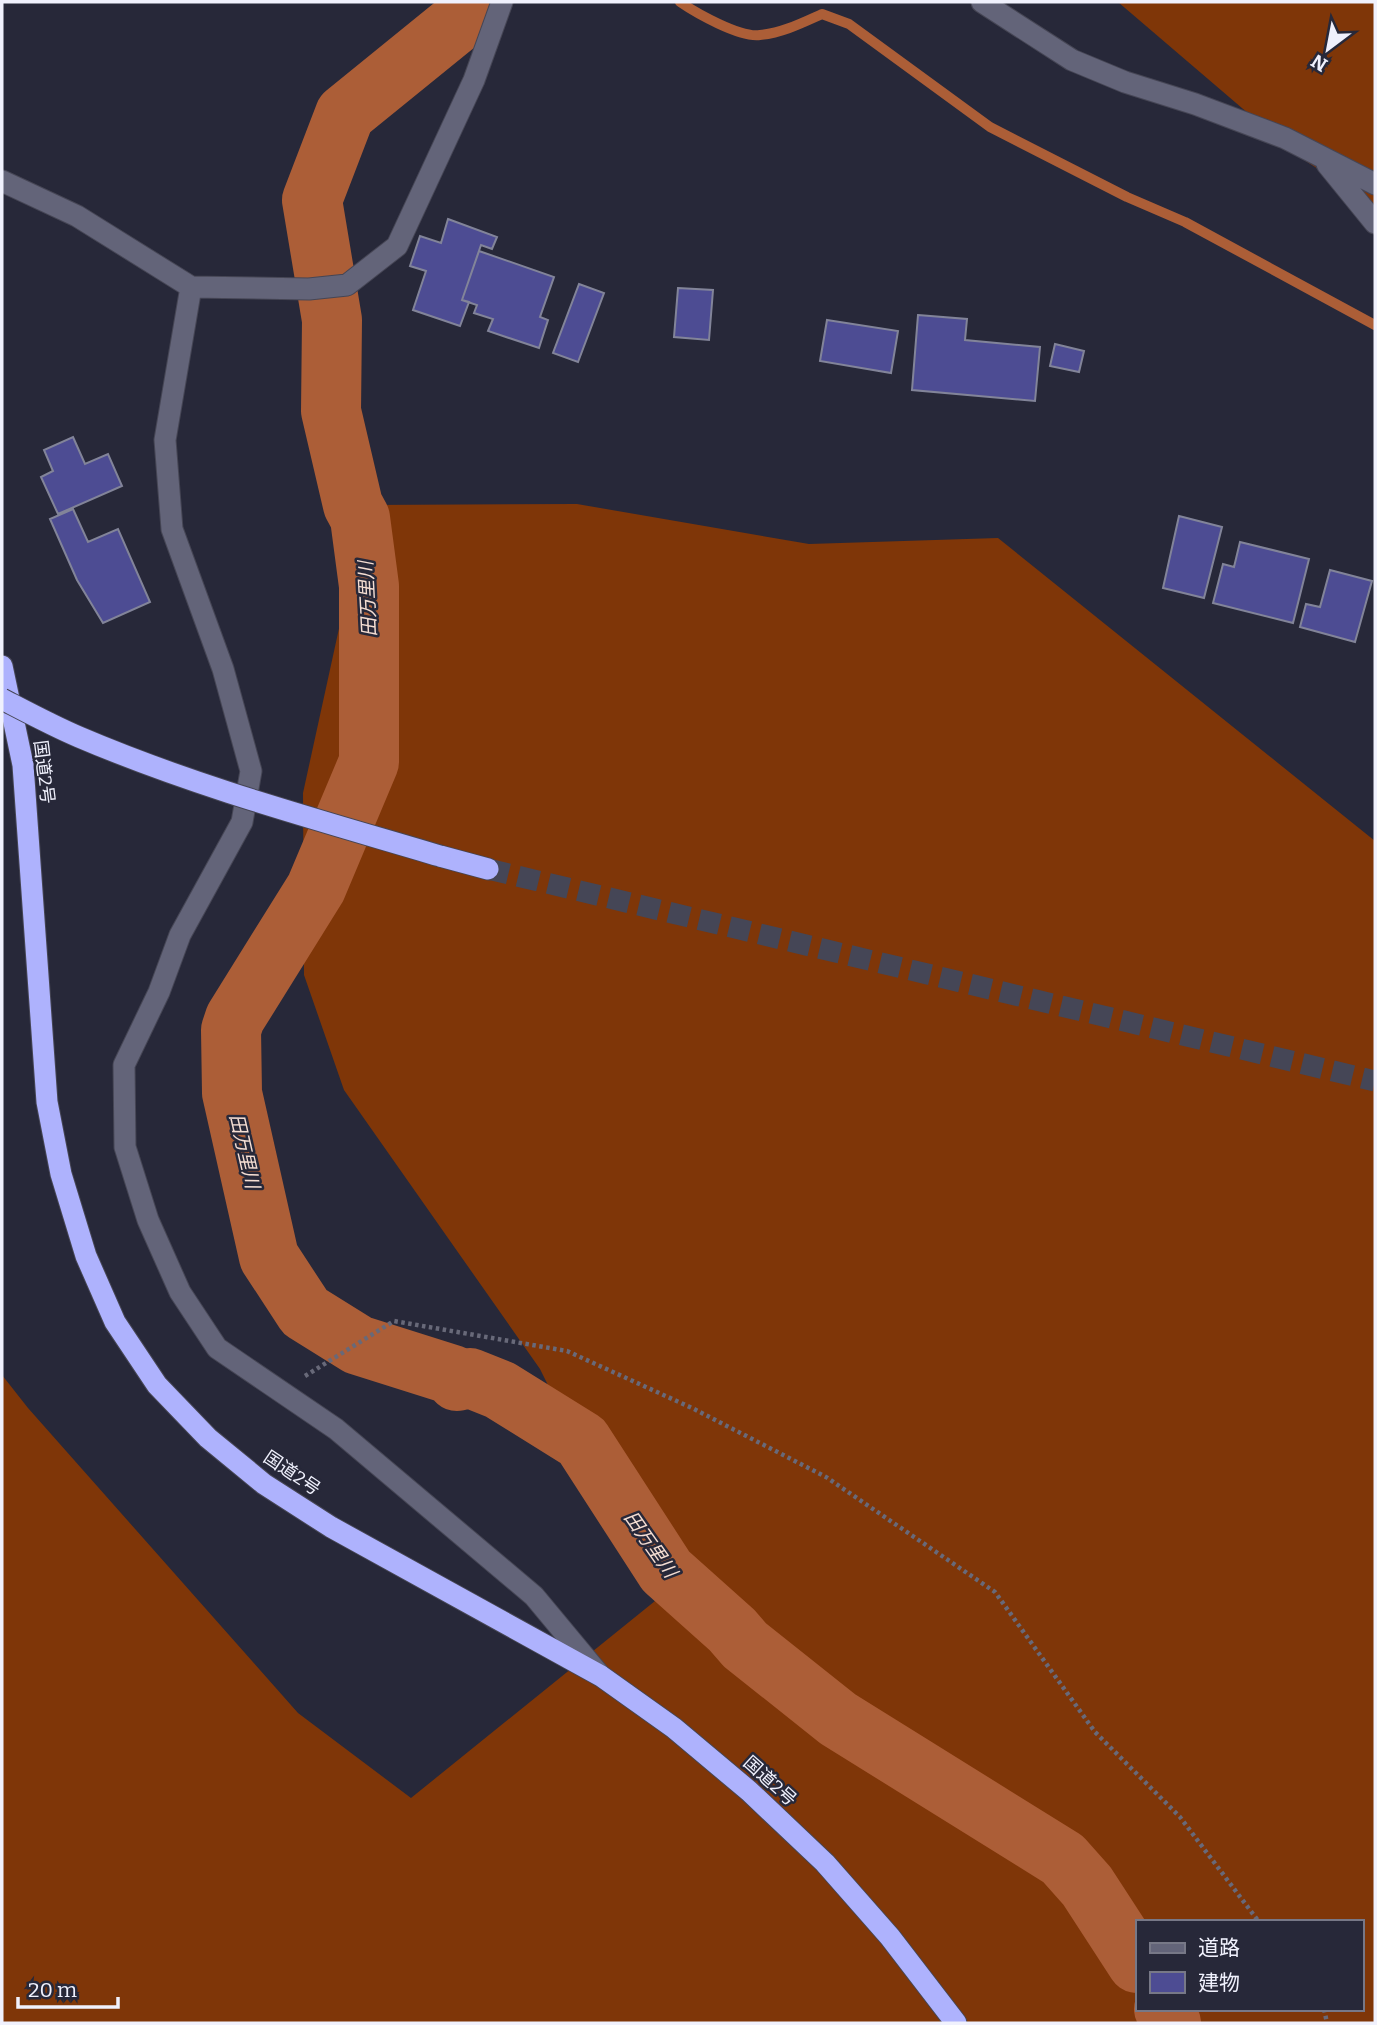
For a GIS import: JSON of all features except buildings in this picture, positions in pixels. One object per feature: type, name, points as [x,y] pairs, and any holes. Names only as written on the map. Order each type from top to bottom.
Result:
[{"type":"highway","name":"国道2号","points":[[2,666],[23,765],[47,1102],[61,1174],[83,1244],[115,1322],[157,1385],[208,1438],[264,1484],[331,1527],[601,1676],[674,1728],[749,1791],[825,1863],[890,1937],[956,2023]]},
{"type":"highway","name":"国道2号","points":[[2,699],[78,737],[258,803],[488,869]]},
{"type":"street","points":[[2,181],[78,216],[191,287],[309,289],[347,285],[397,246],[474,80],[502,2]]},
{"type":"street","points":[[982,2],[1072,60],[1125,82],[1195,104],[1285,138],[1375,184]]},
{"type":"street","points":[[1321,157],[1375,223]]},
{"type":"street","points":[[191,287],[165,440],[172,529],[223,668],[251,771],[242,822],[180,935],[159,992],[124,1065],[125,1147],[148,1220],[180,1292],[217,1348],[336,1429],[534,1596],[601,1676]]},
{"type":"path","points":[[304,1377],[394,1321],[567,1351],[692,1408],[826,1478],[995,1592],[1095,1732],[1180,1816],[1258,1920]]},
{"type":"shaded area","points":[[1118,2],[1375,2],[1375,206],[1298,156]]},
{"type":"shaded area","points":[[577,504],[809,544],[998,538],[1375,841],[1375,2023],[2,2023],[2,1375],[28,1408],[298,1713],[411,1798],[655,1601],[540,1369],[344,1090],[304,975],[303,793],[366,505]]},
{"type":"waterway","name":"田万里川","points":[[478,2],[478,6],[345,114],[312,200],[332,320],[331,411],[353,505],[360,518],[369,586],[369,762],[316,888],[235,1018],[231,1030],[232,1093],[269,1257],[305,1312],[358,1345],[453,1375],[457,1381],[470,1378],[500,1390],[582,1441],[666,1571],[745,1645],[838,1719],[1063,1859],[1087,1886],[1136,1961]]},
{"type":"waterway","points":[[680,2],[718,24],[751,35],[784,30],[822,14],[849,24],[990,127],[1127,197],[1185,222],[1375,325]]},
{"type":"waterway","name":"田万里川","points":[[1165,2011],[1171,2023]]},
{"type":"tunnel","points":[[488,869],[1375,1081]]}]
